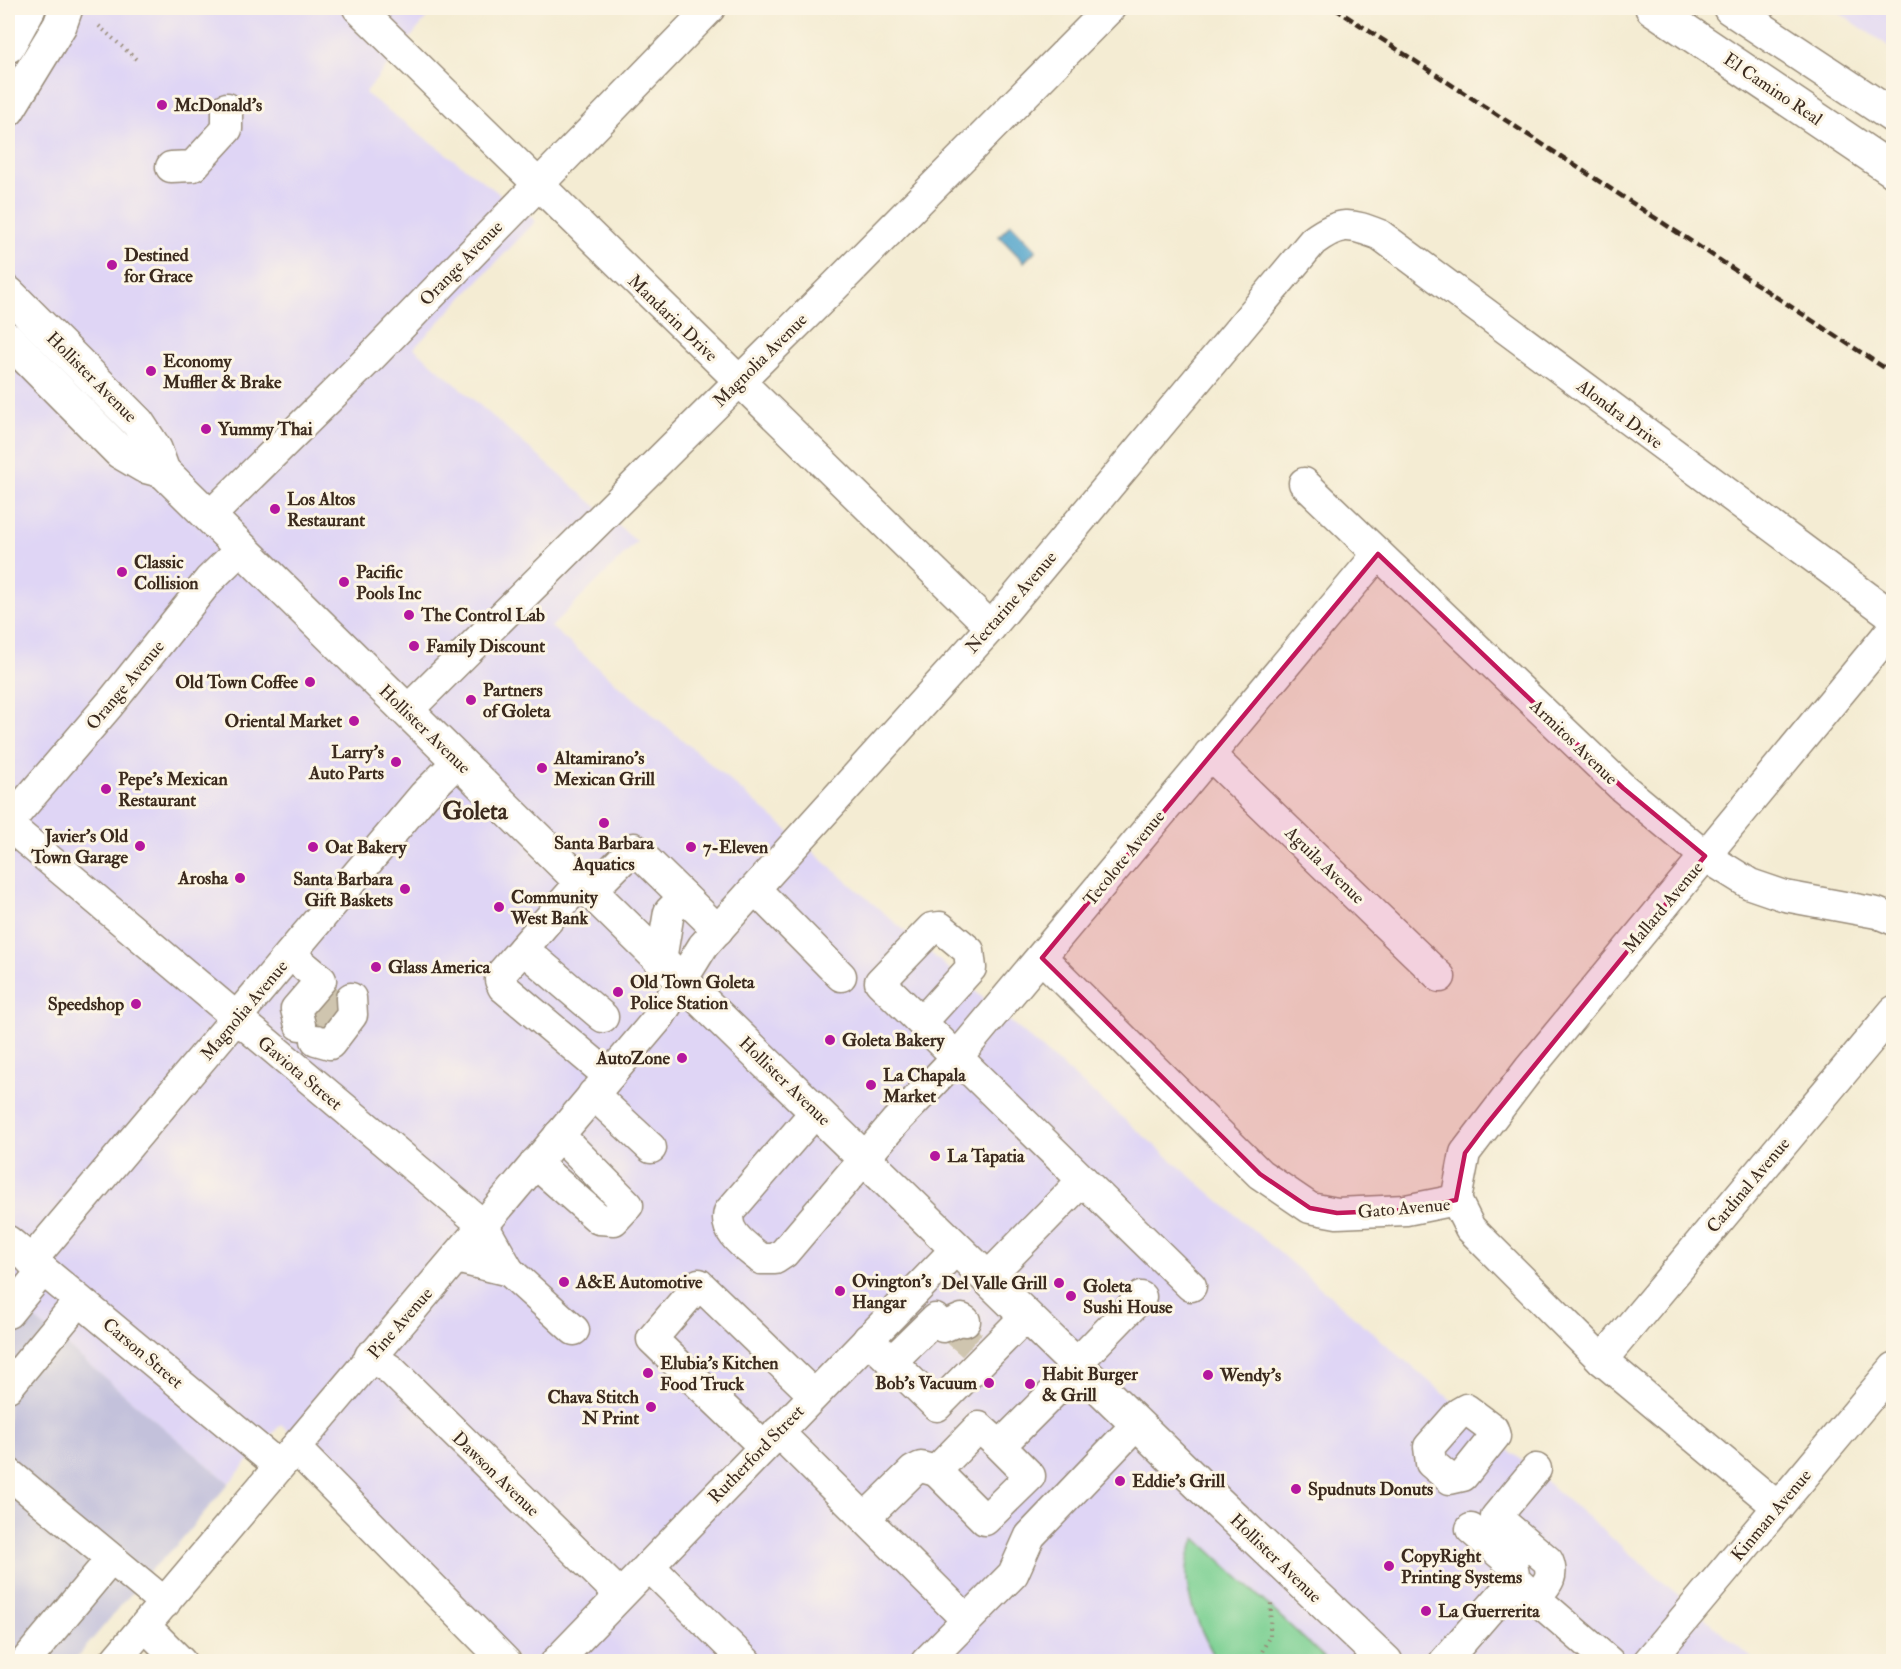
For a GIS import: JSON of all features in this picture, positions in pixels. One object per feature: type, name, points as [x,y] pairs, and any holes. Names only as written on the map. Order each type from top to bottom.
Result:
[{"type":"main road","points":[[8,46],[29,8]]},
{"type":"main road","points":[[8,110],[60,25],[66,8]]},
{"type":"main road","name":"El Camino Real","points":[[1653,8],[1893,171]]},
{"type":"main road","points":[[1730,8],[1893,117]]},
{"type":"main road","name":"Hollister Avenue","points":[[8,293],[138,423],[155,449],[163,471],[671,971],[1137,1424],[1386,1662]]},
{"type":"main road","name":"Hollister Avenue","points":[[8,339],[120,452],[144,466],[163,471]]},
{"type":"street","name":"Mandarin Drive","points":[[358,8],[991,627]]},
{"type":"street","name":"Orange Avenue","points":[[210,516],[711,8]]},
{"type":"street","name":"Magnolia Avenue","points":[[407,711],[1110,8]]},
{"type":"street","points":[[171,167],[193,166],[227,129],[227,108]]},
{"type":"street","name":"Alondra Drive","points":[[1341,225],[1356,226],[1380,235],[1893,617]]},
{"type":"street","name":"Nectarine Avenue","points":[[671,971],[703,946],[718,930],[991,627],[1313,241],[1341,225]]},
{"type":"street","name":"Armitos Avenue","points":[[1304,483],[1623,788],[1706,856],[1750,884],[1785,896],[1877,913],[1893,920]]},
{"type":"street","name":"Orange Avenue","points":[[8,824],[109,705],[209,580],[242,548]]},
{"type":"street","name":"Tecolote Avenue","points":[[816,1111],[729,1212],[727,1221],[730,1231],[761,1259],[775,1259],[784,1253],[864,1157],[958,1056],[1378,554]]},
{"type":"street","name":"Mallard Avenue","points":[[1456,1200],[1466,1153],[1486,1125],[1893,627]]},
{"type":"street","name":"Aguila Avenue","points":[[1209,754],[1440,977]]},
{"type":"street","name":"Magnolia Avenue","points":[[8,1313],[37,1266],[236,1020],[424,795],[458,761]]},
{"type":"street","name":"Gaviota Street","points":[[8,824],[236,1020],[483,1225]]},
{"type":"street","points":[[651,1148],[601,1085],[501,984],[501,974],[586,887],[634,848],[718,930]]},
{"type":"street","points":[[755,889],[841,976]]},
{"type":"street","points":[[671,971],[669,912],[684,897]]},
{"type":"street","points":[[523,949],[603,1017]]},
{"type":"street","points":[[291,955],[325,1012],[304,1077]]},
{"type":"street","name":"Gato Avenue","points":[[1042,958],[1260,1174],[1310,1208],[1337,1213],[1406,1210],[1456,1200],[1470,1228],[1602,1360],[1778,1507]]},
{"type":"street","name":"Pine Avenue","points":[[114,1662],[370,1356],[456,1258],[660,1016],[671,971]]},
{"type":"street","points":[[266,984],[325,1012]]},
{"type":"street","name":"Cardinal Avenue","points":[[1602,1360],[1893,1011]]},
{"type":"street","points":[[922,1022],[1083,1180],[1163,1283],[1000,1446]]},
{"type":"street","points":[[535,1163],[598,1219],[614,1220],[628,1205],[559,1135]]},
{"type":"street","points":[[987,1278],[1083,1180]]},
{"type":"street","points":[[483,1225],[509,1271],[574,1330]]},
{"type":"street","name":"Carson Street","points":[[8,1241],[79,1301],[287,1457],[506,1662]]},
{"type":"street","name":"Rutherford Street","points":[[556,1662],[957,1248]]},
{"type":"street","points":[[456,1258],[509,1271]]},
{"type":"street","points":[[814,1395],[699,1284],[652,1339],[866,1518],[967,1620]]},
{"type":"street","points":[[911,1295],[965,1341]]},
{"type":"street","points":[[8,1387],[79,1301]]},
{"type":"street","points":[[891,1362],[965,1341],[1026,1316]]},
{"type":"street","points":[[868,1339],[937,1406],[965,1341]]},
{"type":"street","name":"Dawson Avenue","points":[[370,1356],[391,1370],[620,1595]]},
{"type":"street","name":"Kinman Avenue","points":[[1659,1658],[1778,1507],[1893,1368]]},
{"type":"street","points":[[926,1662],[1012,1574],[1030,1536],[1137,1424]]},
{"type":"street","points":[[866,1518],[913,1471],[921,1467],[936,1471],[985,1520],[1030,1476],[979,1427],[936,1471]]},
{"type":"street","points":[[1444,1662],[1525,1589],[1551,1579],[1548,1561],[1496,1517],[1536,1469]]},
{"type":"street","points":[[8,1473],[165,1603]]},
{"type":"street","points":[[1471,1529],[1512,1564],[1525,1589],[1609,1662]]},
{"type":"street","points":[[25,1662],[111,1559]]},
{"type":"street","points":[[649,1566],[746,1662]]},
{"type":"street","points":[[145,1626],[181,1662]]},
{"type":"path","points":[[99,26],[137,60]]},
{"type":"path","points":[[1257,1662],[1270,1635],[1271,1601]]},
{"type":"highlighted area","points":[[1378,554],[1623,788],[1705,856],[1465,1153],[1456,1200],[1406,1210],[1337,1213],[1310,1208],[1260,1174],[1042,958]]},
{"type":"shaded area","points":[[8,8],[435,8],[365,93],[536,221],[414,348],[637,542],[551,627],[1755,1661],[519,1661],[281,1424],[229,1483],[8,1296]]},
{"type":"shaded area","points":[[1832,8],[1893,8],[1893,49]]},
{"type":"shaded area","points":[[8,1296],[229,1483],[74,1661],[8,1661]]},
{"type":"green space","points":[[1196,1538],[1328,1661],[1217,1661],[1196,1617],[1188,1585],[1187,1569]]},
{"type":"water","points":[[1011,224],[1036,250],[1024,262],[999,236]]},
{"type":"tunnel","points":[[324,996],[340,1010]]},
{"type":"tunnel","points":[[311,1013],[327,1026]]},
{"type":"tunnel","points":[[956,1331],[972,1345]]},
{"type":"railway","points":[[1334,8],[1894,374]]},
{"type":"place","name":"McDonald's","points":[[162,105]]},
{"type":"place","name":"Destined for Grace","points":[[112,265]]},
{"type":"place","name":"Economy Muffler & Brake","points":[[151,371]]},
{"type":"place","name":"Yummy Thai","points":[[206,429]]},
{"type":"place","name":"Los Altos Restaurant","points":[[275,509]]},
{"type":"place","name":"Classic Collision","points":[[122,572]]},
{"type":"place","name":"Pacific Pools Inc","points":[[344,582]]},
{"type":"place","name":"The Control Lab","points":[[409,615]]},
{"type":"place","name":"Family Discount","points":[[414,646]]},
{"type":"place","name":"Old Town Coffee","points":[[310,682]]},
{"type":"place","name":"Partners of Goleta","points":[[471,700]]},
{"type":"place","name":"Oriental Market","points":[[354,721]]},
{"type":"place","name":"Larry's Auto Parts","points":[[396,762]]},
{"type":"place","name":"Altamirano's Mexican Grill","points":[[542,768]]},
{"type":"place","name":"Pepe's Mexican Restaurant","points":[[106,789]]},
{"type":"place","name":"Santa Barbara Aquatics","points":[[604,823]]},
{"type":"place","name":"Javier's Old Town Garage","points":[[140,846]]},
{"type":"place","name":"Oat Bakery","points":[[313,847]]},
{"type":"place","name":"7-Eleven","points":[[691,847]]},
{"type":"place","name":"Arosha","points":[[240,878]]},
{"type":"place","name":"Santa Barbara Gift Baskets","points":[[405,889]]},
{"type":"place","name":"Community West Bank","points":[[499,907]]},
{"type":"place","name":"Glass America","points":[[376,967]]},
{"type":"place","name":"Old Town Goleta Police Station","points":[[618,992]]},
{"type":"place","name":"Speedshop","points":[[136,1004]]},
{"type":"place","name":"Goleta Bakery","points":[[830,1040]]},
{"type":"place","name":"AutoZone","points":[[682,1058]]},
{"type":"place","name":"La Chapala Market","points":[[871,1085]]},
{"type":"place","name":"La Tapatia","points":[[935,1156]]},
{"type":"place","name":"A&E Automotive","points":[[564,1282]]},
{"type":"place","name":"Del Valle Grill","points":[[1059,1283]]},
{"type":"place","name":"Ovington's Hangar","points":[[840,1291]]},
{"type":"place","name":"Goleta Sushi House","points":[[1071,1296]]},
{"type":"place","name":"Elubia's Kitchen Food Truck","points":[[648,1373]]},
{"type":"place","name":"Wendy's","points":[[1208,1375]]},
{"type":"place","name":"Bob's Vacuum","points":[[989,1383]]},
{"type":"place","name":"Habit Burger & Grill","points":[[1030,1384]]},
{"type":"place","name":"Chava Stitch N Print","points":[[651,1407]]},
{"type":"place","name":"Eddie's Grill","points":[[1120,1481]]},
{"type":"place","name":"Spudnuts Donuts","points":[[1296,1489]]},
{"type":"place","name":"CopyRight Printing Systems","points":[[1389,1566]]},
{"type":"place","name":"La Guerrerita","points":[[1426,1611]]},
{"type":"district","name":"Goleta","points":[[475,811]]}]
